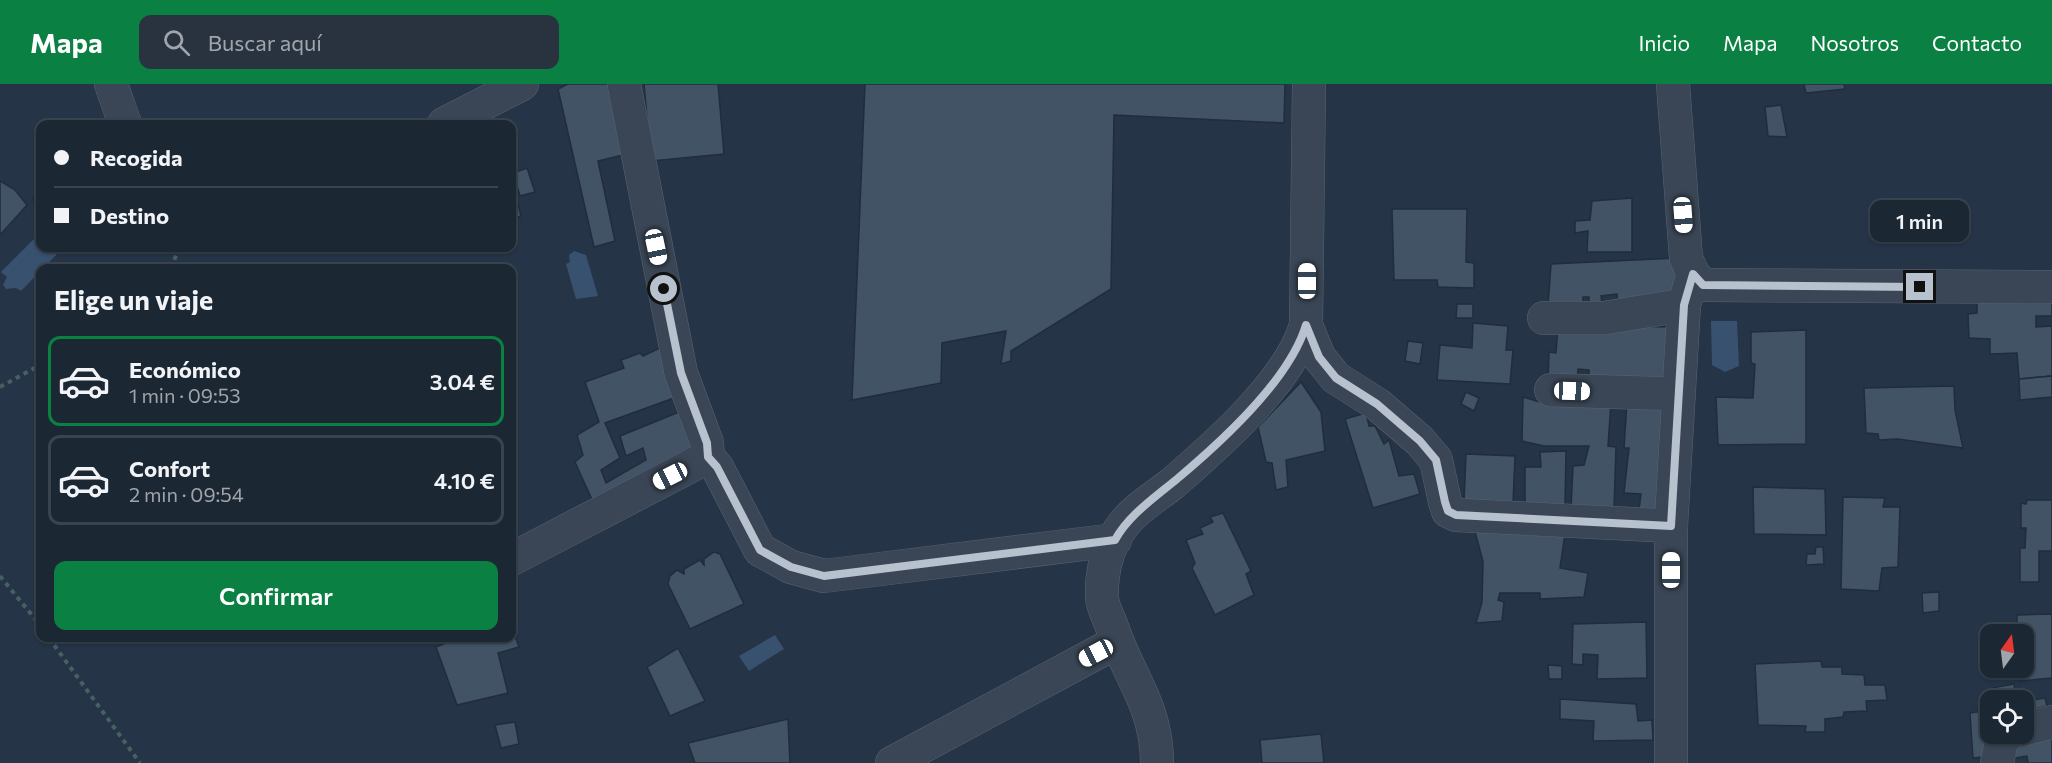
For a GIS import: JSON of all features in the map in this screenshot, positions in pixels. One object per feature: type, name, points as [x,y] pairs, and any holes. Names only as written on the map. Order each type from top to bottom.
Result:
[{"type":"street","points":[[111,84],[124,120]]},
{"type":"street","points":[[452,120],[522,84]]},
{"type":"street","points":[[624,84],[681,373],[707,443],[708,457],[717,467],[760,550],[791,567],[824,576],[1115,540]]},
{"type":"street","points":[[1157,763],[1157,739],[1148,705],[1117,642],[1102,598],[1106,556],[1124,524],[1188,470],[1272,387],[1300,345],[1306,325],[1308,84]]},
{"type":"street","points":[[1671,763],[1671,526],[1688,290],[1673,84]]},
{"type":"street","points":[[1544,318],[1604,318],[1703,285],[2052,287]]},
{"type":"street","points":[[1306,325],[1319,357],[1336,378],[1377,404],[1431,453],[1436,460],[1448,511],[1456,515],[1671,526]]},
{"type":"street","points":[[1551,390],[1679,394]]},
{"type":"street","points":[[516,557],[708,457]]},
{"type":"street","points":[[892,763],[1117,642]]},
{"type":"street","points":[[2034,726],[2052,722]]},
{"type":"street","points":[[1996,763],[2001,744]]},
{"type":"path","points":[[0,387],[36,367]]},
{"type":"path","points":[[0,576],[36,621]]},
{"type":"path","points":[[52,642],[140,763]]},
{"type":"water","points":[[36,237],[36,252],[58,253],[47,264],[36,264],[36,276],[21,291],[16,288],[6,289],[3,285],[7,277],[1,272]]},
{"type":"water","points":[[574,251],[586,255],[598,296],[576,299],[566,264],[570,262],[569,255]]},
{"type":"water","points":[[1711,321],[1737,321],[1739,366],[1725,372],[1712,365]]},
{"type":"water","points":[[775,635],[784,649],[749,671],[739,656]]},
{"type":"building","points":[[568,84],[615,84],[631,153],[598,161],[615,241],[594,247],[558,89]]},
{"type":"building","points":[[644,84],[718,84],[724,154],[651,161]]},
{"type":"building","points":[[865,84],[1285,84],[1284,123],[1114,115],[1111,289],[1011,351],[1011,361],[1001,364],[1006,331],[942,343],[941,383],[852,400]]},
{"type":"building","points":[[1804,84],[1844,84],[1845,89],[1806,93]]},
{"type":"building","points":[[1781,105],[1787,137],[1768,136],[1765,107]]},
{"type":"building","points":[[527,168],[535,192],[520,196],[516,172]]},
{"type":"building","points":[[0,181],[15,190],[27,205],[0,235]]},
{"type":"building","points":[[516,197],[521,216],[516,218]]},
{"type":"building","points":[[1632,198],[1632,252],[1587,252],[1588,231],[1575,233],[1575,221],[1590,220],[1592,201]]},
{"type":"building","points":[[1392,209],[1467,209],[1466,262],[1474,263],[1474,288],[1438,287],[1437,280],[1394,280]]},
{"type":"building","points":[[1677,258],[1680,292],[1618,308],[1617,294],[1601,296],[1602,304],[1589,305],[1589,297],[1583,297],[1583,306],[1548,306],[1551,264]]},
{"type":"building","points":[[1977,293],[2052,294],[2052,316],[2036,316],[2036,327],[2052,326],[2052,376],[2019,379],[2017,353],[1990,354],[1990,339],[1969,338],[1968,314],[1977,313]]},
{"type":"building","points":[[1457,304],[1473,304],[1473,318],[1456,318]]},
{"type":"building","points":[[1473,323],[1508,326],[1506,350],[1513,350],[1510,384],[1437,380],[1440,345],[1472,348]]},
{"type":"building","points":[[1558,325],[1674,327],[1674,386],[1589,384],[1589,370],[1578,369],[1577,381],[1548,381],[1549,352],[1556,353]]},
{"type":"building","points":[[1806,330],[1806,444],[1718,445],[1716,397],[1753,398],[1755,364],[1751,363],[1751,332]]},
{"type":"building","points":[[1408,341],[1423,343],[1420,364],[1405,361]]},
{"type":"building","points":[[668,344],[685,394],[605,423],[620,458],[601,470],[606,483],[646,460],[643,448],[626,456],[620,436],[679,412],[697,457],[594,504],[575,462],[583,455],[577,435],[599,422],[585,382],[624,368],[621,360],[640,353],[643,356]]},
{"type":"building","points":[[2052,376],[2052,397],[2020,400],[2019,379]]},
{"type":"building","points":[[1301,382],[1321,412],[1325,451],[1286,460],[1288,487],[1276,490],[1272,463],[1266,462],[1258,427]]},
{"type":"building","points":[[1954,386],[1955,410],[1963,448],[1898,439],[1879,440],[1878,434],[1866,433],[1864,388]]},
{"type":"building","points":[[1466,392],[1479,398],[1474,411],[1461,404]]},
{"type":"building","points":[[1523,397],[1543,403],[1611,402],[1608,446],[1616,447],[1614,509],[1571,507],[1573,466],[1584,465],[1589,446],[1544,446],[1522,441]]},
{"type":"building","points":[[1627,402],[1670,404],[1660,511],[1639,510],[1641,494],[1624,493],[1629,448],[1624,448]]},
{"type":"building","points":[[1366,413],[1369,426],[1375,426],[1384,444],[1389,440],[1399,476],[1414,474],[1420,494],[1373,508],[1345,419]]},
{"type":"building","points":[[1566,451],[1565,506],[1525,505],[1525,467],[1541,467],[1540,452]]},
{"type":"building","points":[[1466,454],[1515,456],[1513,504],[1464,502]]},
{"type":"building","points":[[1753,487],[1825,489],[1826,535],[1754,534]]},
{"type":"building","points":[[1843,497],[1885,498],[1883,507],[1900,507],[1898,567],[1882,568],[1879,591],[1841,589]]},
{"type":"building","points":[[2027,500],[2052,500],[2052,551],[2039,551],[2039,582],[2020,582],[2020,548],[2025,548],[2026,528],[2021,528],[2021,503],[2026,504]]},
{"type":"building","points":[[1223,513],[1251,571],[1246,574],[1254,595],[1215,615],[1192,568],[1195,563],[1186,540],[1203,534],[1200,528],[1213,522],[1210,517]]},
{"type":"building","points":[[1475,532],[1565,534],[1560,568],[1588,573],[1584,597],[1540,599],[1540,593],[1500,593],[1498,600],[1504,602],[1502,621],[1476,623],[1482,602],[1483,561]]},
{"type":"building","points":[[1816,547],[1823,547],[1824,564],[1806,565],[1807,554],[1815,554]]},
{"type":"building","points":[[714,552],[720,554],[744,604],[690,629],[668,584],[670,576],[677,570],[684,574],[684,569],[700,560],[704,565],[704,559]]},
{"type":"building","points":[[1939,592],[1939,611],[1923,613],[1922,593]]},
{"type":"building","points":[[2052,614],[2052,678],[2019,681],[2019,678],[2034,678],[2034,624],[2017,624],[2017,615]]},
{"type":"building","points":[[1646,622],[1647,678],[1597,679],[1598,655],[1583,654],[1583,665],[1572,664],[1573,624]]},
{"type":"building","points":[[516,639],[519,647],[498,653],[508,693],[457,705],[436,647],[448,642],[516,642]]},
{"type":"building","points":[[678,648],[705,701],[670,716],[647,667]]},
{"type":"building","points":[[1821,661],[1822,667],[1842,667],[1842,674],[1864,675],[1865,685],[1885,685],[1887,700],[1866,701],[1867,711],[1844,712],[1843,717],[1825,719],[1825,732],[1805,732],[1806,726],[1758,725],[1755,664]]},
{"type":"building","points":[[1548,665],[1562,666],[1562,679],[1549,679]]},
{"type":"building","points":[[2014,684],[2015,690],[1992,690],[1992,688]]},
{"type":"building","points":[[2045,698],[2047,706],[2034,709],[2034,700]]},
{"type":"building","points":[[1560,699],[1636,704],[1638,721],[1652,720],[1653,740],[1593,741],[1594,721],[1560,719]]},
{"type":"building","points":[[1980,712],[1980,744],[1992,744],[1993,756],[1973,758],[1970,713]]},
{"type":"building","points":[[788,719],[790,763],[695,763],[688,743]]},
{"type":"building","points":[[515,722],[519,744],[501,748],[495,725]]},
{"type":"building","points":[[2052,729],[2052,763],[2028,763],[2027,756],[2015,758],[2013,744],[2034,744],[2034,732]]},
{"type":"building","points":[[1321,734],[1324,763],[1262,763],[1260,740]]},
{"type":"route","points":[[664,289],[681,373],[707,443],[708,457],[717,467],[760,550],[791,567],[824,576],[969,556],[1115,540],[1124,524],[1188,470],[1272,387],[1300,345],[1306,325],[1319,357],[1336,378],[1377,404],[1420,441],[1436,460],[1448,511],[1456,515],[1508,519],[1671,526],[1684,305],[1693,274],[1703,285],[1920,287]]}]
